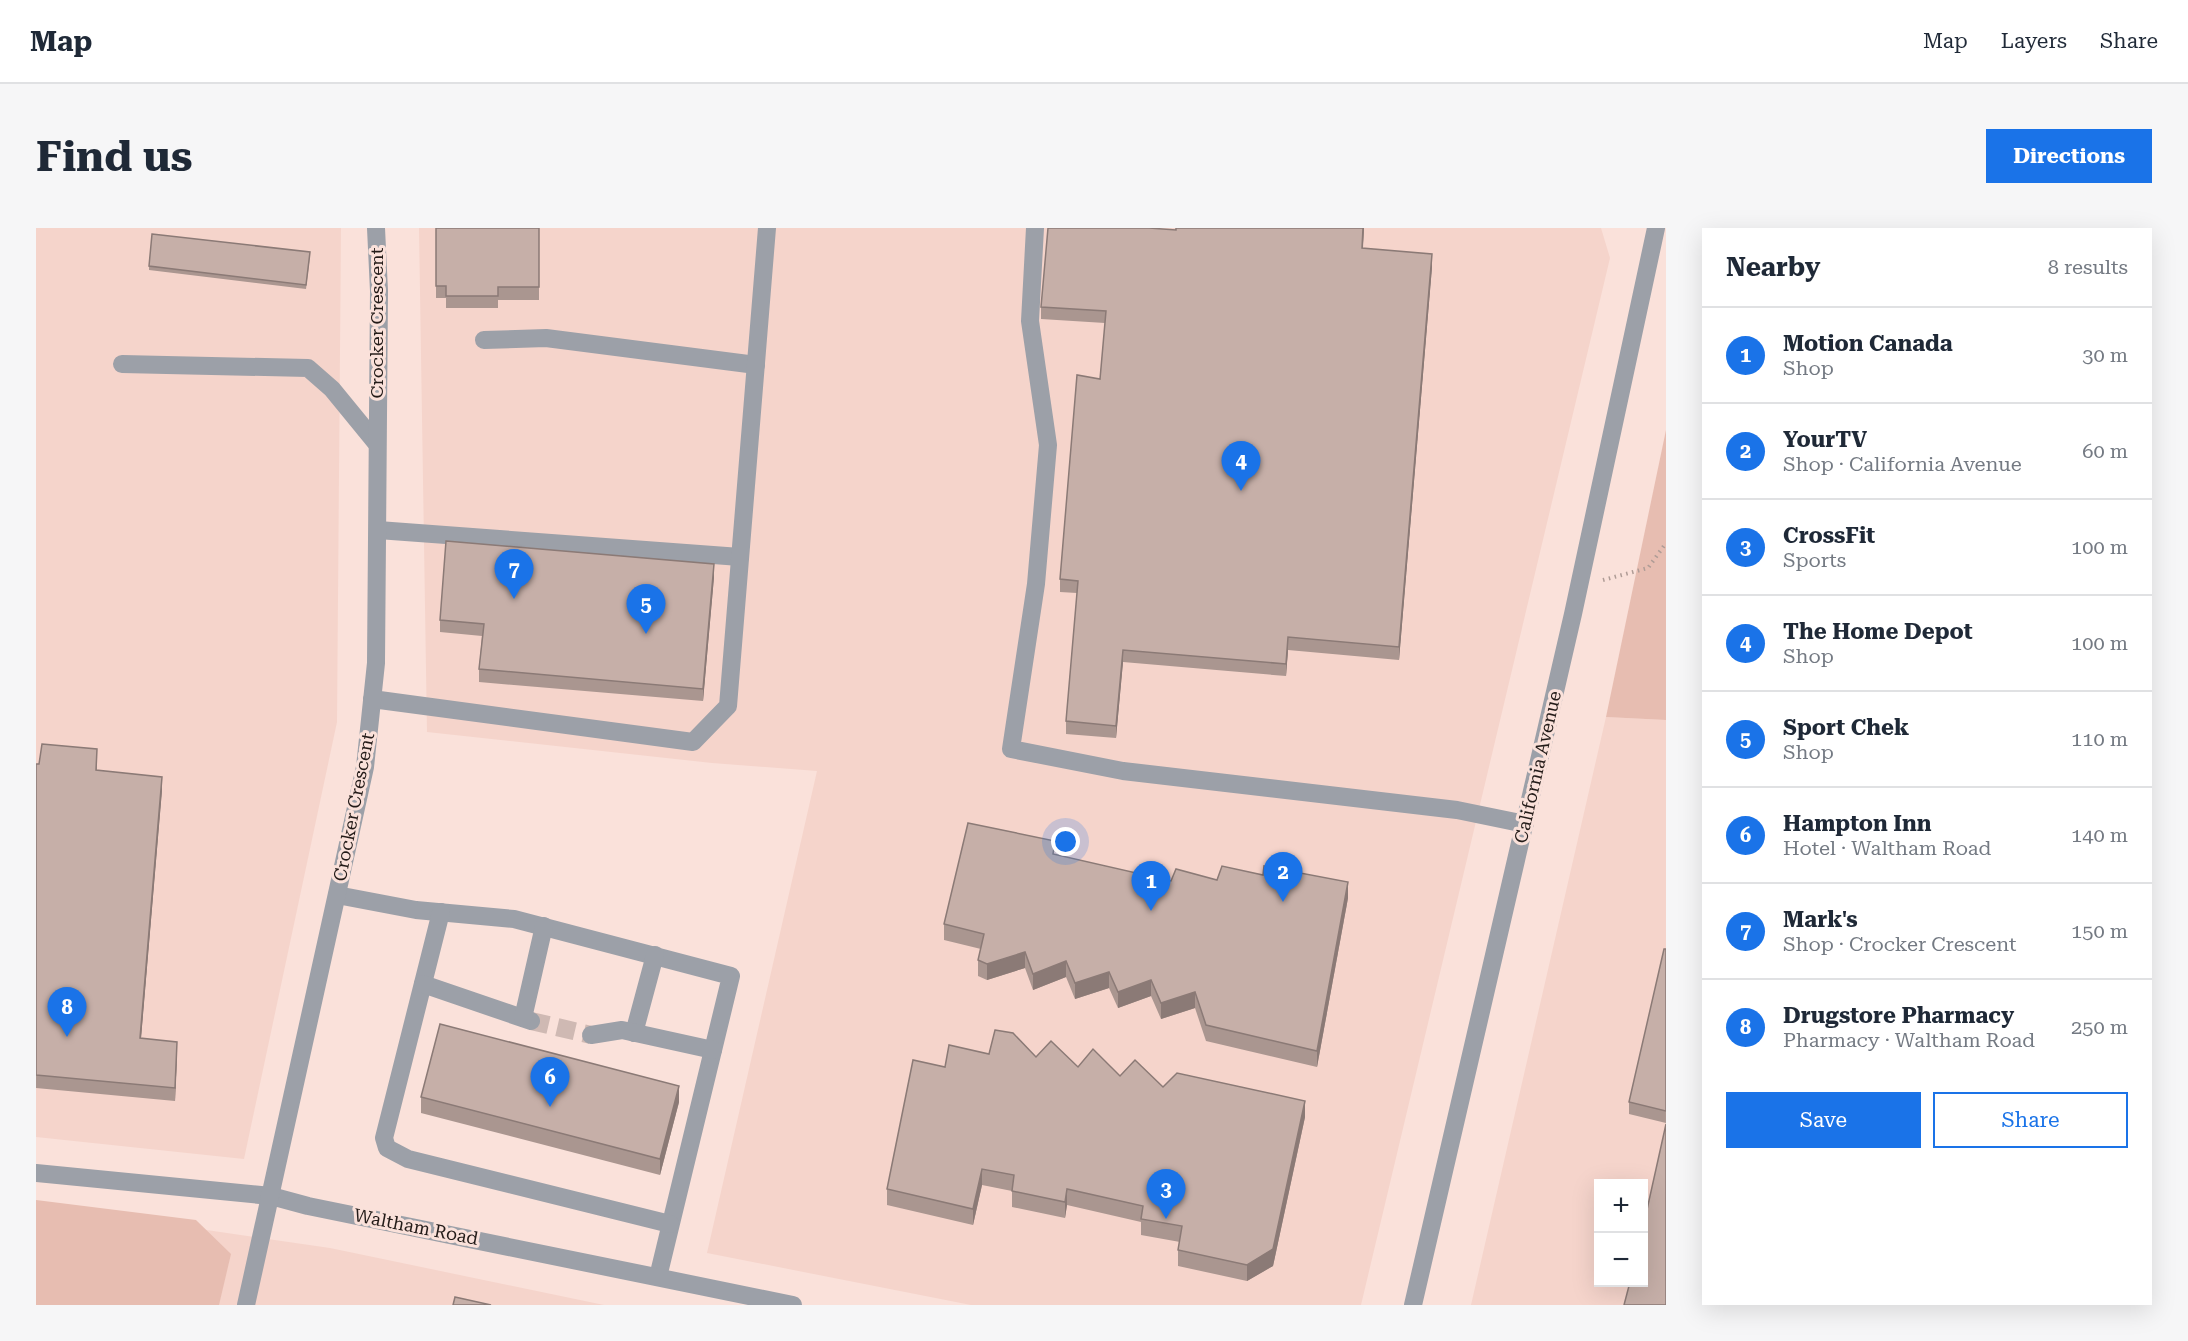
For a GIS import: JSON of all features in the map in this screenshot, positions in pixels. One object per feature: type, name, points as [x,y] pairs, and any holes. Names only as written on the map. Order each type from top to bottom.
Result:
[{"type":"street","name":"Crocker Crescent","points":[[246,1305],[365,767],[376,663],[378,530],[376,228]]},
{"type":"street","points":[[372,699],[693,742],[728,706],[767,228]]},
{"type":"street","points":[[1035,228],[1030,321],[1048,445],[1036,584],[1011,749],[1123,771],[1457,810],[1525,824]]},
{"type":"street","name":"California Avenue","points":[[1413,1305],[1579,586],[1656,228]]},
{"type":"street","points":[[484,340],[546,338],[756,365]]},
{"type":"street","points":[[122,364],[308,368],[332,389],[377,444]]},
{"type":"street","points":[[378,530],[740,557]]},
{"type":"street","points":[[337,895],[441,912],[514,919],[655,954],[731,976],[658,1277]]},
{"type":"street","points":[[441,912],[384,1138],[387,1148],[408,1159],[670,1224]]},
{"type":"street","points":[[423,984],[527,1020],[544,926]]},
{"type":"street","points":[[634,1033],[655,954]]},
{"type":"street","points":[[591,1035],[622,1030],[713,1050]]},
{"type":"street","name":"Waltham Road","points":[[36,1173],[271,1196],[308,1206],[793,1305]]},
{"type":"path","points":[[1579,586],[1648,568],[1666,543]]},
{"type":"shaded area","points":[[36,228],[341,228],[337,722],[244,1159],[36,1137]]},
{"type":"shaded area","points":[[419,228],[1601,228],[1610,258],[1361,1305],[971,1305],[707,1253],[817,771],[712,763],[427,732]]},
{"type":"shaded area","points":[[1666,430],[1666,720],[1606,717]]},
{"type":"shaded area","points":[[1606,717],[1666,720],[1666,1305],[1471,1305]]},
{"type":"shaded area","points":[[36,1200],[196,1220],[231,1254],[219,1305],[36,1305]]},
{"type":"shaded area","points":[[36,1205],[330,1248],[604,1305],[36,1305]]},
{"type":"building","points":[[436,228],[539,228],[539,287],[498,287],[498,296],[446,296],[446,286],[436,286]]},
{"type":"building","points":[[1048,228],[1176,230],[1176,228],[1363,228],[1362,248],[1432,254],[1399,647],[1288,637],[1286,664],[1123,650],[1116,726],[1066,721],[1078,581],[1060,579],[1077,375],[1100,379],[1106,311],[1041,307]]},
{"type":"building","points":[[152,234],[310,252],[306,285],[149,266]]},
{"type":"building","points":[[446,541],[714,564],[703,689],[479,669],[484,624],[440,620]]},
{"type":"building","points":[[42,744],[97,749],[96,770],[162,777],[140,1038],[177,1042],[175,1088],[36,1075],[36,764],[39,764]]},
{"type":"building","points":[[968,823],[1055,841],[1053,854],[1171,881],[1176,869],[1217,880],[1222,866],[1263,875],[1264,866],[1348,882],[1317,1051],[1206,1025],[1195,992],[1161,1003],[1151,980],[1118,992],[1109,972],[1075,983],[1066,961],[1033,974],[1025,952],[987,964],[978,960],[984,934],[944,924]]},
{"type":"building","points":[[1664,949],[1666,949],[1666,1111],[1629,1102]]},
{"type":"building","points":[[440,1024],[679,1086],[660,1159],[421,1097]]},
{"type":"building","points":[[995,1030],[1013,1033],[1036,1057],[1051,1041],[1078,1067],[1093,1049],[1120,1076],[1135,1060],[1163,1087],[1177,1073],[1305,1101],[1273,1249],[1247,1265],[1178,1250],[1182,1226],[1141,1219],[1143,1206],[1067,1189],[1065,1202],[1012,1191],[1014,1175],[982,1169],[973,1209],[887,1189],[913,1060],[945,1067],[949,1045],[989,1054]]},
{"type":"building","points":[[1666,1124],[1666,1305],[1624,1305],[1629,1287],[1648,1287],[1648,1205]]},
{"type":"building","points":[[455,1297],[491,1305],[453,1305]]},
{"type":"tunnel","points":[[531,1021],[591,1035]]},
{"type":"place","name":"The Home Depot","points":[[1241,491]]},
{"type":"place","name":"Mark's","points":[[514,599]]},
{"type":"place","name":"Sport Chek","points":[[646,634]]},
{"type":"place","name":"YourTV","points":[[1283,902]]},
{"type":"place","name":"Motion Canada","points":[[1151,911]]},
{"type":"place","name":"Drugstore Pharmacy","points":[[67,1037]]},
{"type":"place","name":"Hampton Inn","points":[[550,1107]]},
{"type":"place","name":"CrossFit","points":[[1166,1219]]}]
